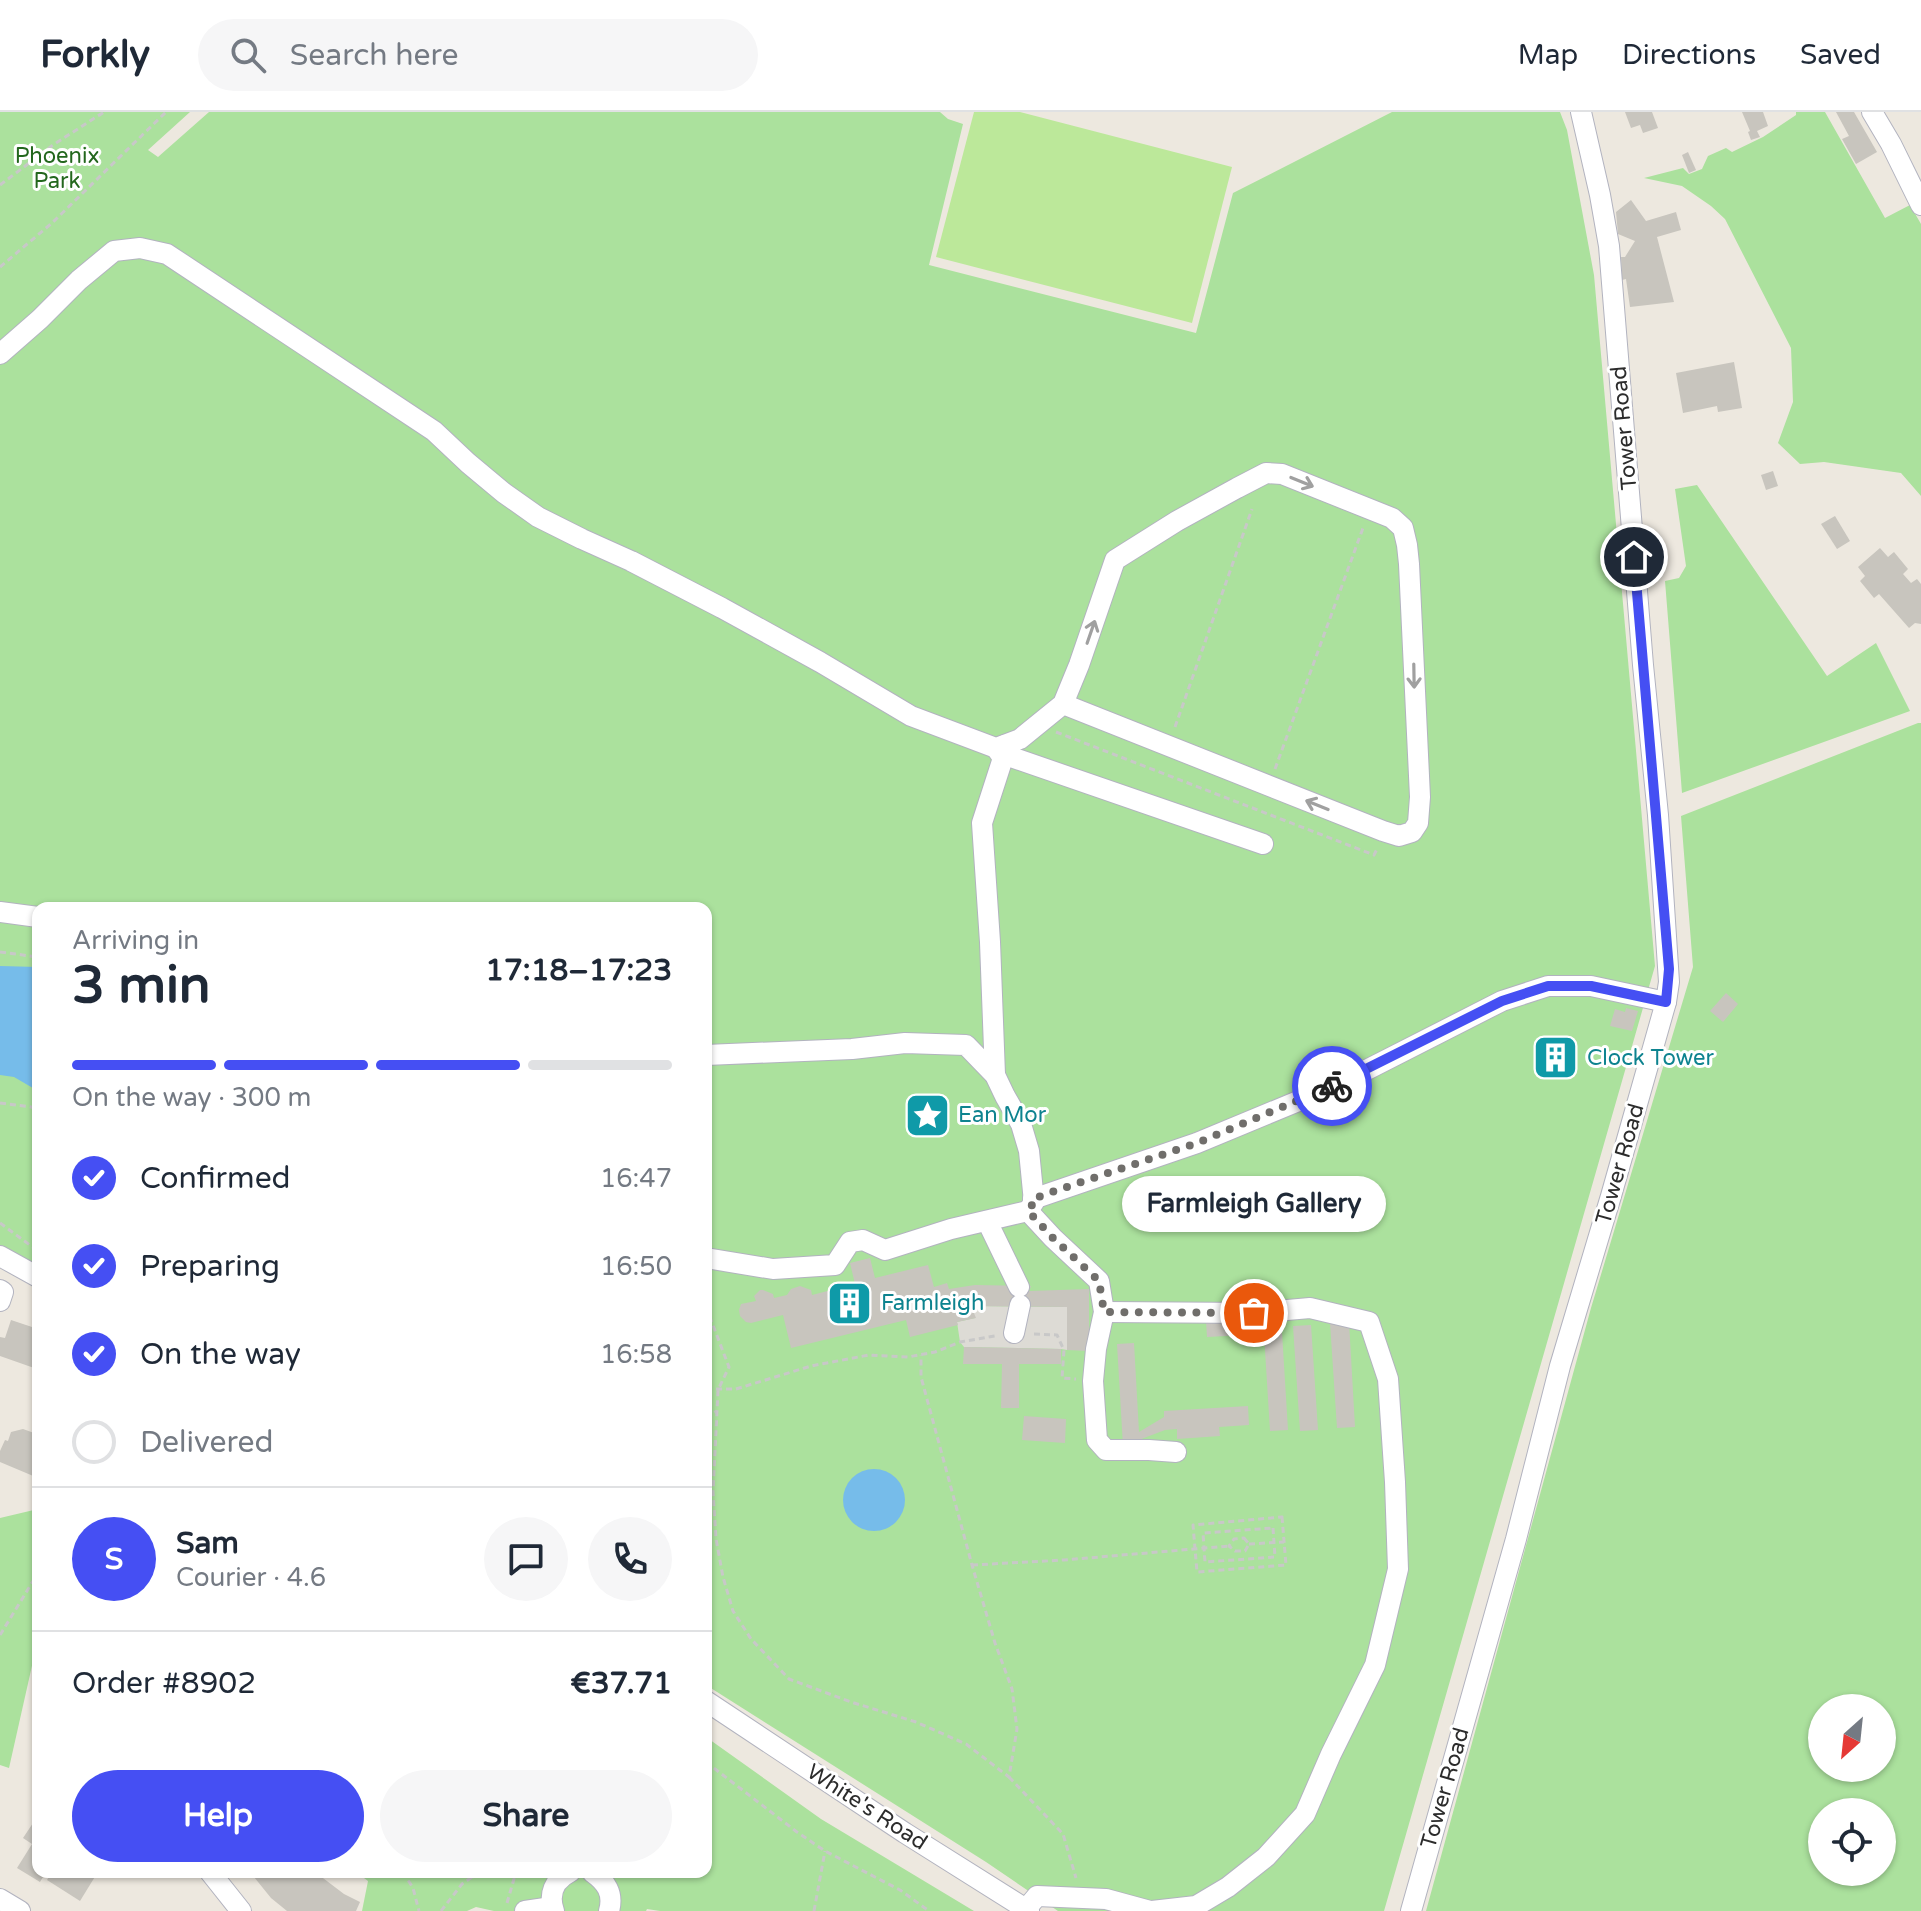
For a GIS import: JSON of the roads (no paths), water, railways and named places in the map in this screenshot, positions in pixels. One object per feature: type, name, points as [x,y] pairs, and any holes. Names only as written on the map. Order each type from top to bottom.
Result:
[{"type":"street","name":"Tower Road","points":[[1411,1911],[1516,1539],[1560,1366],[1666,1002],[1669,969],[1666,922],[1616,317],[1607,229],[1581,112]]},
{"type":"street","points":[[1872,112],[1921,205]]},
{"type":"street","points":[[0,354],[114,251],[140,248],[167,254],[434,431],[504,493],[538,517],[722,608],[911,716],[1001,746],[1014,758],[1263,844]]},
{"type":"street","points":[[1001,746],[1020,739],[1063,704],[1115,560],[1266,473],[1282,474],[1392,518],[1403,528],[1407,545],[1420,797],[1418,823],[1412,832],[1399,836],[1383,831],[1063,704]]},
{"type":"street","points":[[995,1075],[982,823],[1003,758],[1001,746]]},
{"type":"street","points":[[0,912],[32,916]]},
{"type":"street","points":[[712,1259],[773,1269],[835,1265],[850,1242],[863,1240],[885,1250],[987,1221],[1197,1143],[1337,1085],[1502,1001],[1548,986],[1591,986],[1666,1002]]},
{"type":"street","points":[[712,1055],[852,1049],[905,1043],[966,1045],[995,1075],[1021,1124],[1029,1151],[1031,1205],[1053,1238],[1099,1281],[1104,1312],[1093,1381],[1097,1440],[1106,1450],[1176,1452]]},
{"type":"street","points":[[987,1221],[1020,1296],[1014,1333]]},
{"type":"street","points":[[0,1256],[32,1274]]},
{"type":"street","points":[[0,1290],[3,1292],[0,1301]]},
{"type":"street","points":[[1027,1910],[1037,1896],[1106,1899],[1151,1911],[1196,1906],[1228,1887],[1266,1857],[1305,1814],[1375,1665],[1398,1569],[1388,1379],[1369,1322],[1310,1308],[1254,1313],[1104,1312]]},
{"type":"street","name":"White's Road","points":[[712,1705],[1027,1910]]},
{"type":"street","points":[[215,1878],[241,1911]]},
{"type":"street","points":[[525,1911],[553,1909],[551,1896],[560,1878]]},
{"type":"street","points":[[601,1878],[610,1893],[609,1911]]},
{"type":"street","points":[[0,1899],[20,1911]]},
{"type":"water","points":[[0,966],[32,967],[32,1088],[14,1077],[0,1075]]},
{"type":"water","points":[[874,1469],[896,1478],[905,1500],[896,1522],[874,1531],[852,1522],[843,1500],[852,1478]]},
{"type":"place","name":"Clock Tower","points":[[1556,1058]]},
{"type":"place","name":"Ean Mor","points":[[927,1115]]},
{"type":"place","name":"Farmleigh","points":[[850,1303]]},
{"type":"place","name":"Farmleigh Gallery","points":[[1254,1313]]},
{"type":"park label","name":"Phoenix Park","points":[[57,168]]}]
